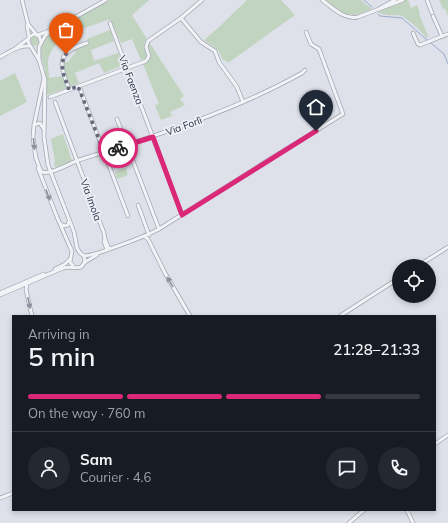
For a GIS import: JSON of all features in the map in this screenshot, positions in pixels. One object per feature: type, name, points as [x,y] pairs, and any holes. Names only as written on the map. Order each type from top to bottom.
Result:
[{"type":"street","points":[[22,0],[28,24],[28,38],[31,47],[39,60]]},
{"type":"street","points":[[106,0],[54,29],[45,36],[39,46],[39,60],[44,78],[44,133],[48,165],[74,232],[77,248],[84,256],[91,256],[149,235],[343,114],[319,49],[311,44],[306,32]]},
{"type":"street","points":[[44,117],[46,116],[47,101],[50,97],[146,61],[149,56],[146,47],[148,41],[182,18],[202,0]]},
{"type":"street","points":[[322,0],[343,15],[351,18],[358,17],[402,0]]},
{"type":"street","points":[[377,10],[395,0]]},
{"type":"street","points":[[427,0],[442,36]]},
{"type":"street","points":[[182,18],[201,42],[215,51],[219,62],[237,88],[244,102]]},
{"type":"street","name":"Via Faenza","points":[[110,23],[182,215]]},
{"type":"street","points":[[28,24],[41,38],[41,42]]},
{"type":"street","points":[[0,57],[16,48],[28,38],[54,29]]},
{"type":"street","points":[[413,33],[418,44],[420,45],[448,34]]},
{"type":"street","points":[[69,90],[61,66],[63,58],[70,50],[87,43]]},
{"type":"street","points":[[16,48],[24,46],[39,46]]},
{"type":"street","name":"Via Forlì","points":[[50,172],[77,161],[153,137],[206,118],[244,102],[302,73],[304,70]]},
{"type":"street","points":[[44,78],[34,125],[33,137],[36,158],[39,173],[72,251],[70,263],[73,267]]},
{"type":"street","points":[[78,86],[128,216]]},
{"type":"street","points":[[44,93],[50,97]]},
{"type":"street","name":"Via Imola","points":[[55,102],[105,239],[107,250]]},
{"type":"street","points":[[117,120],[159,229]]},
{"type":"street","points":[[34,125],[38,123],[41,124],[44,133]]},
{"type":"street","points":[[36,158],[42,172],[50,172]]},
{"type":"street","points":[[48,165],[56,169],[53,176],[58,192]]},
{"type":"street","points":[[138,206],[149,235]]},
{"type":"street","points":[[57,218],[64,226],[68,225],[69,221]]},
{"type":"street","points":[[144,236],[148,239],[165,273],[189,315]]},
{"type":"street","points":[[429,259],[448,247]]},
{"type":"street","points":[[0,294],[16,289],[54,271],[69,267],[81,267],[85,262],[107,250]]},
{"type":"street","points":[[0,294],[61,266],[74,253],[80,253]]},
{"type":"street","points":[[84,256],[85,262]]},
{"type":"street","points":[[32,315],[26,290],[27,284],[37,277]]},
{"type":"street","points":[[342,315],[392,283]]},
{"type":"street","points":[[20,287],[26,290]]},
{"type":"street","points":[[6,290],[16,289]]},
{"type":"street","points":[[436,443],[448,436]]},
{"type":"street","points":[[0,498],[12,492]]},
{"type":"street","points":[[349,523],[363,511]]},
{"type":"street","points":[[407,511],[413,523]]},
{"type":"green space","points":[[109,0],[149,0],[132,15],[147,39],[144,44],[147,55],[146,58],[141,60],[132,39],[121,43],[110,20],[89,26],[70,34],[55,46],[50,54],[48,63],[49,78],[62,76],[67,88],[47,95],[45,69],[40,54],[40,48],[44,38],[58,28]]},
{"type":"green space","points":[[247,0],[281,0],[295,15],[228,63],[227,61],[223,60],[215,48],[204,40]]},
{"type":"green space","points":[[325,0],[361,0],[372,9],[357,14],[347,15]]},
{"type":"green space","points":[[408,0],[411,8],[417,5],[428,36],[427,38],[412,23],[402,16],[386,15],[377,11]]},
{"type":"green space","points":[[439,0],[448,0],[448,16],[445,9],[443,9]]},
{"type":"green space","points":[[110,30],[114,41],[91,50],[94,61],[118,53],[123,65],[104,73],[99,63],[75,73],[79,83],[69,87],[63,69],[63,62],[68,62],[76,52],[73,49],[89,44],[87,39]]},
{"type":"green space","points":[[35,36],[40,41],[35,46],[30,41]]},
{"type":"green space","points":[[149,42],[184,96],[180,99],[185,105],[170,112],[172,116],[161,120],[155,105],[159,104],[143,64],[149,60],[151,56],[148,46]]},
{"type":"green space","points":[[15,73],[27,102],[0,116],[0,81]]},
{"type":"green space","points":[[63,134],[72,161],[57,167],[54,166],[55,161],[51,139]]},
{"type":"green space","points":[[126,168],[128,175],[117,179],[115,172]]},
{"type":"waterway","points":[[364,0],[372,7]]},
{"type":"waterway","points":[[378,14],[380,16],[402,18],[427,40]]},
{"type":"waterway","points":[[431,43],[444,54],[448,64]]},
{"type":"way so far","points":[[66,54],[63,58],[61,66],[69,90],[78,86],[104,152],[118,148]]},
{"type":"route","points":[[118,148],[153,137],[182,215],[316,131]]}]
